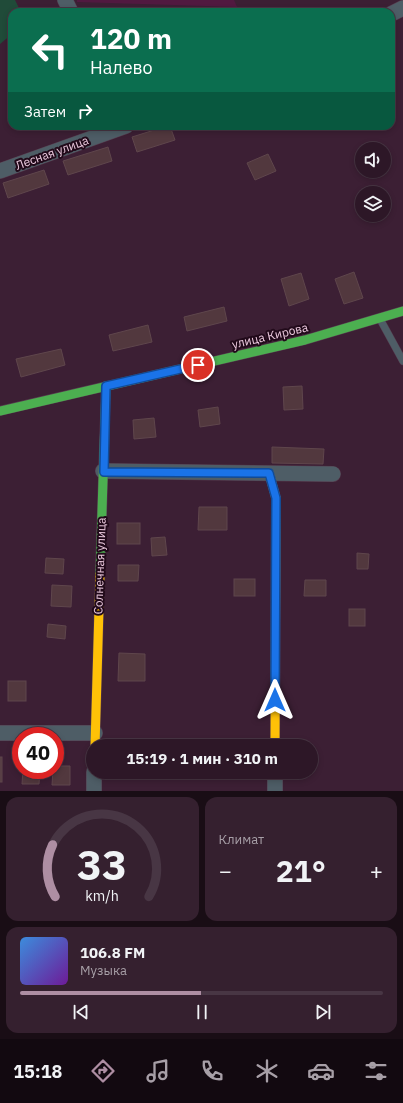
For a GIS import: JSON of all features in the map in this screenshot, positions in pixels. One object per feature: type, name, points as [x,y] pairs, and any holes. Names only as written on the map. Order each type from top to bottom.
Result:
[{"type":"street","name":"Лесная улица","points":[[0,171],[111,130]]},
{"type":"street","name":"улица Кирова","points":[[0,411],[305,340],[403,310]]},
{"type":"street","name":"Солнечная улица","points":[[95,739],[106,386]]},
{"type":"street","points":[[104,472],[332,474]]},
{"type":"street","points":[[269,473],[276,498],[275,739]]},
{"type":"street","points":[[0,733],[86,739]]},
{"type":"street","points":[[94,779],[94,791]]},
{"type":"street","points":[[275,779],[275,791]]},
{"type":"lane","points":[[379,318],[403,361]]},
{"type":"shaded area","points":[[77,0],[234,0],[237,7],[77,2]]},
{"type":"green space","points":[[0,0],[15,0],[19,8],[8,8],[8,37],[0,44]]},
{"type":"building","points":[[154,130],[171,130],[175,140],[137,152],[132,137]]},
{"type":"building","points":[[108,147],[112,161],[68,175],[63,161]]},
{"type":"building","points":[[268,154],[276,171],[255,180],[247,163]]},
{"type":"building","points":[[44,170],[49,184],[8,198],[3,183]]},
{"type":"building","points":[[354,272],[363,298],[344,304],[335,279]]},
{"type":"building","points":[[301,273],[309,299],[289,306],[281,279]]},
{"type":"building","points":[[224,307],[227,321],[187,331],[184,317]]},
{"type":"building","points":[[148,325],[152,342],[113,351],[109,335]]},
{"type":"building","points":[[61,349],[65,365],[21,377],[16,359]]},
{"type":"building","points":[[302,386],[303,409],[284,410],[283,387]]},
{"type":"building","points":[[218,407],[220,424],[200,427],[198,410]]},
{"type":"building","points":[[154,418],[156,437],[134,439],[133,420]]},
{"type":"building","points":[[272,447],[324,449],[323,464],[272,463]]},
{"type":"building","points":[[199,507],[227,507],[227,530],[198,530]]},
{"type":"building","points":[[117,523],[140,523],[140,544],[117,544]]},
{"type":"building","points":[[165,537],[167,555],[152,556],[151,538]]},
{"type":"building","points":[[357,553],[369,554],[368,569],[357,569]]},
{"type":"building","points":[[46,558],[64,559],[63,574],[45,573]]},
{"type":"building","points":[[118,565],[139,565],[138,581],[118,581]]},
{"type":"building","points":[[234,579],[255,579],[255,596],[234,596]]},
{"type":"building","points":[[305,580],[326,580],[326,596],[304,596]]},
{"type":"building","points":[[52,585],[72,586],[71,607],[51,606]]},
{"type":"building","points":[[349,609],[365,609],[365,626],[349,626]]},
{"type":"building","points":[[48,624],[66,626],[65,639],[47,637]]},
{"type":"building","points":[[119,653],[145,654],[145,681],[118,681]]},
{"type":"building","points":[[8,681],[26,681],[26,701],[8,701]]},
{"type":"building","points":[[0,757],[2,757],[2,782],[0,782]]},
{"type":"building","points":[[64,766],[70,766],[70,785],[52,785],[52,779],[64,779]]},
{"type":"building","points":[[22,779],[39,779],[39,784],[22,784]]},
{"type":"traffic: fast","points":[[0,411],[305,340],[403,311]]},
{"type":"traffic: fast","points":[[100,574],[106,386]]},
{"type":"traffic: slow","points":[[269,473],[276,498],[275,739]]},
{"type":"traffic: slow","points":[[95,739],[100,574]]},
{"type":"route","points":[[198,365],[106,386],[104,472],[269,473],[276,498],[275,700]]}]
